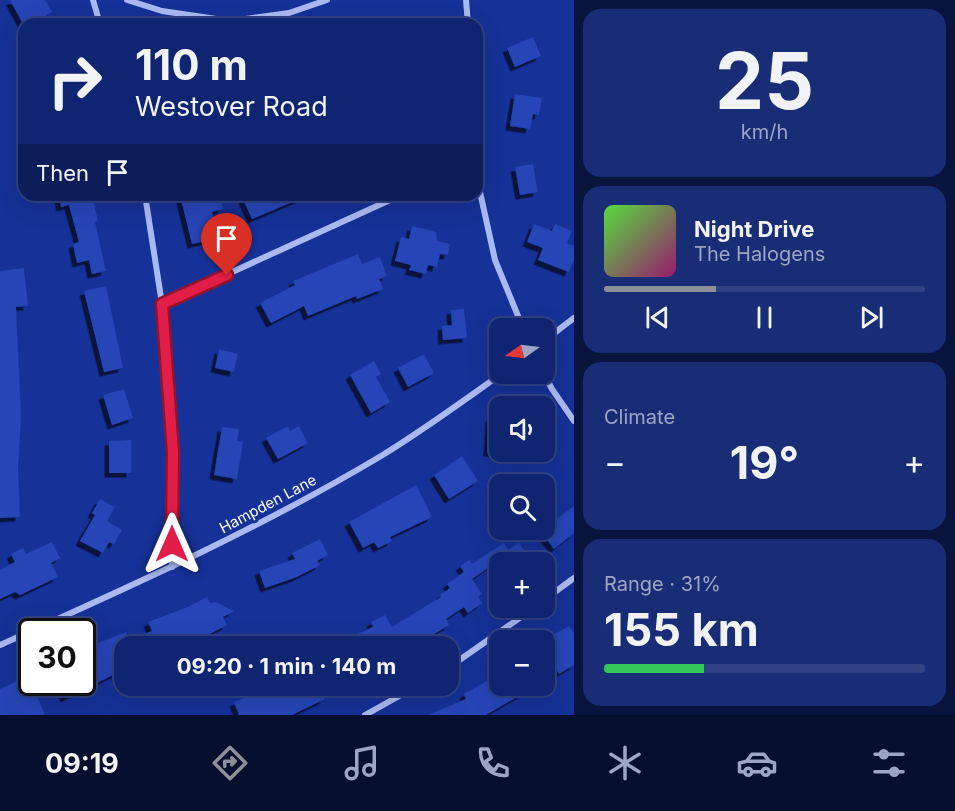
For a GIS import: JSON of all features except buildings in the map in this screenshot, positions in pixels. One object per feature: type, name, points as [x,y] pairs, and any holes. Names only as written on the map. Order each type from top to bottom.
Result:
[{"type":"street","points":[[93,0],[98,18]]},
{"type":"street","points":[[127,0],[162,11],[210,18]]},
{"type":"street","points":[[252,18],[289,13],[327,0]]},
{"type":"street","points":[[466,0],[468,18]]},
{"type":"street","points":[[146,201],[162,304],[173,452],[172,567]]},
{"type":"street","points":[[162,304],[388,201]]},
{"type":"street","points":[[482,201],[495,260],[519,318]]},
{"type":"street","points":[[555,333],[574,318]]},
{"type":"street","name":"Hampden Lane","points":[[0,645],[172,567],[269,518],[381,456],[489,383]]},
{"type":"street","points":[[549,384],[574,421]]},
{"type":"street","points":[[555,592],[574,578]]},
{"type":"street","points":[[459,660],[520,618]]},
{"type":"street","points":[[365,715],[399,696]]},
{"type":"route","points":[[172,544],[173,452],[162,304],[227,275]]}]
